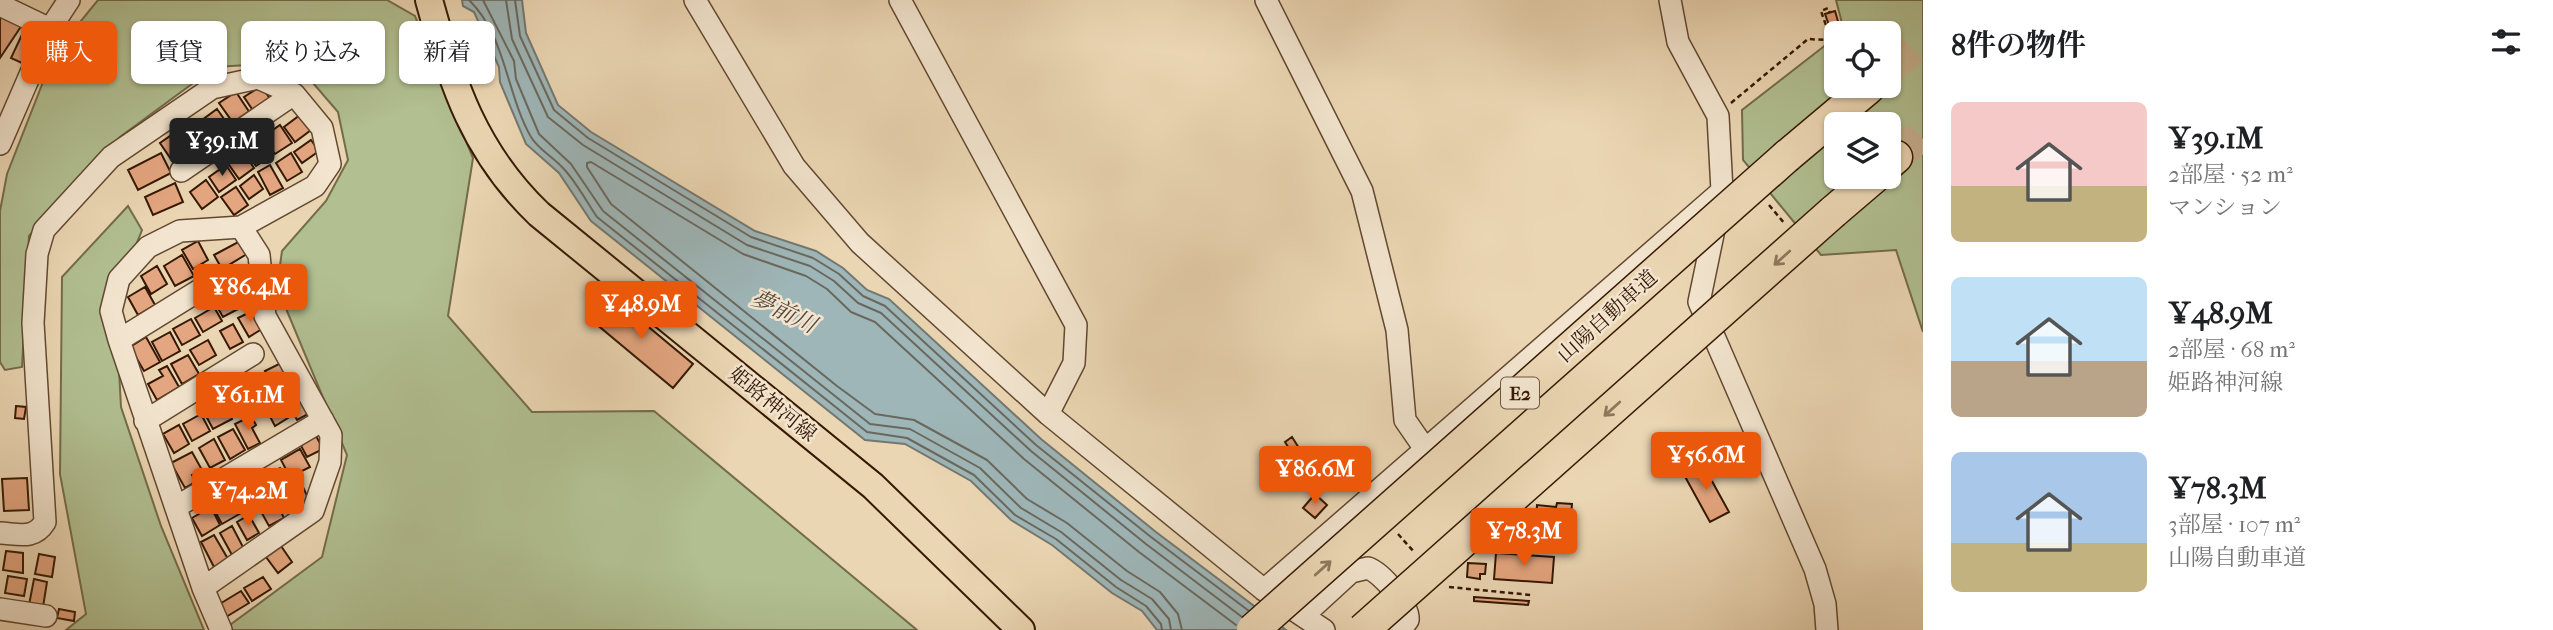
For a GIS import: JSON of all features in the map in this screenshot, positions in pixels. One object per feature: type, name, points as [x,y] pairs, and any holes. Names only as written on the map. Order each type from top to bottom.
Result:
[{"type":"highway","name":"山陽自動車道","points":[[1253,630],[1787,156],[1857,98]]},
{"type":"highway","points":[[1363,630],[1860,189]]},
{"type":"main road","name":"姫路神河線","points":[[429,0],[446,61],[468,118],[491,160],[513,189],[550,223],[873,486],[1021,630]]},
{"type":"street","points":[[55,21],[69,0]]},
{"type":"street","points":[[695,0],[769,129],[794,166],[822,202],[860,243],[1048,414],[1264,590],[1324,630]]},
{"type":"street","points":[[901,0],[1076,324],[1074,363],[1048,414]]},
{"type":"street","points":[[1266,0],[1362,191],[1397,330],[1405,420],[1425,449]]},
{"type":"street","points":[[1670,0],[1678,42],[1718,116],[1723,191],[1699,302],[1815,569],[1825,604],[1827,630]]},
{"type":"street","points":[[0,5],[33,21]]},
{"type":"street","points":[[0,533],[31,536],[40,530],[45,522],[33,323],[37,254],[44,230],[111,157],[212,88],[258,78],[294,94],[322,128],[330,164],[315,186],[241,227],[180,230],[148,247],[119,279],[111,311],[145,421],[203,588],[221,630]]},
{"type":"street","points":[[0,144],[26,84]]},
{"type":"street","points":[[181,171],[294,94]]},
{"type":"street","points":[[1264,590],[1723,191]]},
{"type":"street","points":[[203,588],[313,512],[330,462],[331,435],[265,316],[259,255],[241,227]]},
{"type":"street","points":[[119,340],[216,280]]},
{"type":"street","points":[[145,421],[253,354]]},
{"type":"street","points":[[176,506],[323,420]]},
{"type":"street","points":[[1303,616],[1351,572],[1368,568],[1378,574],[1407,607],[1408,620],[1400,630]]},
{"type":"street","points":[[0,609],[46,616]]},
{"type":"path","points":[[1808,39],[1826,40],[1830,37],[1821,11],[1828,8],[1830,12]]},
{"type":"green space","points":[[98,0],[387,0],[415,16],[417,21],[399,21],[399,84],[443,84],[473,158],[448,316],[532,412],[654,411],[917,630],[223,630],[322,557],[347,455],[277,287],[282,251],[326,201],[348,160],[338,112],[314,84],[385,84],[385,21],[241,21],[241,65],[227,66],[227,21],[131,21],[131,84],[192,84],[120,137],[29,236],[22,367],[5,370],[0,362],[0,211],[7,174],[42,84],[117,84],[117,21],[81,21]]},
{"type":"green space","points":[[1836,0],[1923,0],[1923,332],[1896,250],[1821,255],[1743,160],[1742,110],[1824,46],[1824,98],[1901,98],[1901,21],[1841,21]]},
{"type":"green space","points":[[128,206],[142,230],[115,297],[121,407],[161,526],[204,630],[66,630],[86,614],[60,474],[62,277]]},
{"type":"water","name":"夢前川","points":[[462,0],[522,0],[526,33],[558,105],[591,132],[755,231],[816,251],[843,268],[867,290],[889,299],[1041,439],[1156,532],[1286,630],[1157,630],[1142,611],[1112,593],[1052,545],[1011,520],[971,481],[905,444],[865,440],[591,221],[559,173],[526,144],[500,82],[499,67],[495,58],[495,21],[478,21],[474,12],[463,6]]},
{"type":"building","points":[[0,11],[21,26],[0,58]]},
{"type":"building","points":[[1835,11],[1838,21],[1827,21],[1825,14]]},
{"type":"building","points":[[21,37],[21,63],[11,58]]},
{"type":"building","points":[[261,86],[271,100],[254,112],[244,97]]},
{"type":"building","points":[[236,92],[250,113],[234,124],[219,103]]},
{"type":"building","points":[[217,109],[229,126],[214,137],[202,120]]},
{"type":"building","points":[[300,115],[311,130],[295,142],[284,127]]},
{"type":"building","points":[[196,122],[210,143],[195,153],[181,133]]},
{"type":"building","points":[[280,125],[292,143],[275,154],[263,137]]},
{"type":"building","points":[[173,134],[188,156],[175,165],[160,143]]},
{"type":"building","points":[[259,135],[273,155],[256,166],[242,147]]},
{"type":"building","points":[[311,140],[319,151],[302,163],[294,152]]},
{"type":"building","points":[[236,141],[254,168],[239,179],[227,162],[235,157],[227,147]]},
{"type":"building","points":[[161,153],[171,173],[138,190],[128,170]]},
{"type":"building","points":[[291,153],[302,172],[287,181],[276,163]]},
{"type":"building","points":[[226,165],[236,180],[219,192],[209,177]]},
{"type":"building","points":[[270,165],[283,188],[270,195],[258,172]]},
{"type":"building","points":[[254,175],[263,189],[249,199],[240,186]]},
{"type":"building","points":[[206,180],[218,197],[202,209],[190,192]]},
{"type":"building","points":[[175,183],[183,202],[153,215],[145,197]]},
{"type":"building","points":[[236,187],[248,205],[234,215],[221,197]]},
{"type":"building","points":[[198,241],[208,260],[193,269],[182,250]]},
{"type":"building","points":[[240,241],[247,254],[222,269],[214,255]]},
{"type":"building","points":[[182,255],[194,276],[175,286],[164,266]]},
{"type":"building","points":[[157,266],[167,284],[151,294],[141,276]]},
{"type":"building","points":[[245,273],[256,291],[242,299],[231,281]]},
{"type":"building","points":[[145,287],[155,305],[138,315],[128,297]]},
{"type":"building","points":[[232,293],[240,308],[223,317],[215,303]]},
{"type":"building","points":[[609,294],[693,364],[673,388],[589,318]]},
{"type":"building","points":[[214,307],[222,321],[203,332],[195,318]]},
{"type":"building","points":[[252,311],[262,329],[249,337],[238,318]]},
{"type":"building","points":[[191,319],[200,335],[182,345],[173,329]]},
{"type":"building","points":[[233,324],[243,342],[230,349],[220,331]]},
{"type":"building","points":[[170,332],[180,351],[162,361],[152,342]]},
{"type":"building","points":[[146,337],[160,362],[144,371],[130,347]]},
{"type":"building","points":[[208,340],[216,355],[199,365],[190,350]]},
{"type":"building","points":[[188,355],[199,374],[182,384],[171,364]]},
{"type":"building","points":[[283,362],[292,380],[275,389],[265,371]]},
{"type":"building","points":[[167,366],[179,387],[157,400],[148,384],[163,376],[159,370]]},
{"type":"building","points":[[264,373],[273,391],[254,402],[245,384]]},
{"type":"building","points":[[243,385],[253,404],[233,415],[223,396]]},
{"type":"building","points":[[296,387],[310,413],[297,420],[290,408],[286,411],[278,397]]},
{"type":"building","points":[[279,402],[288,418],[275,426],[266,409]]},
{"type":"building","points":[[224,404],[232,419],[213,429],[205,414]]},
{"type":"building","points":[[16,406],[26,407],[24,419],[15,418]]},
{"type":"building","points":[[201,414],[210,431],[192,441],[183,424]]},
{"type":"building","points":[[251,416],[256,425],[252,428],[260,443],[248,449],[235,424]]},
{"type":"building","points":[[179,425],[189,444],[174,453],[163,434]]},
{"type":"building","points":[[233,429],[245,450],[230,459],[218,437]]},
{"type":"building","points":[[315,434],[323,449],[307,457],[299,442]]},
{"type":"building","points":[[1292,437],[1304,456],[1297,461],[1285,442]]},
{"type":"building","points":[[214,439],[225,460],[210,468],[199,448]]},
{"type":"building","points":[[300,449],[310,467],[290,477],[281,460]]},
{"type":"building","points":[[192,452],[202,470],[192,475],[196,482],[185,488],[171,463]]},
{"type":"building","points":[[1702,463],[1729,512],[1710,522],[1683,473]]},
{"type":"building","points":[[280,468],[289,484],[271,494],[262,478]]},
{"type":"building","points":[[27,478],[29,510],[4,511],[2,479]]},
{"type":"building","points":[[257,484],[265,499],[246,510],[238,495]]},
{"type":"building","points":[[302,485],[309,500],[289,511],[281,496]]},
{"type":"building","points":[[1315,494],[1327,505],[1315,518],[1303,508]]},
{"type":"building","points":[[233,495],[243,512],[222,524],[212,506]]},
{"type":"building","points":[[275,499],[284,518],[269,526],[259,508]]},
{"type":"building","points":[[1557,503],[1572,504],[1569,538],[1535,536],[1537,505],[1556,507]]},
{"type":"building","points":[[211,507],[220,525],[202,536],[192,518]]},
{"type":"building","points":[[249,515],[259,533],[247,540],[237,522]]},
{"type":"building","points":[[232,526],[244,549],[232,555],[220,533]]},
{"type":"building","points":[[214,535],[228,559],[214,567],[201,542]]},
{"type":"building","points":[[1507,535],[1519,535],[1518,550],[1506,549]]},
{"type":"building","points":[[281,546],[292,562],[278,573],[266,557]]},
{"type":"building","points":[[6,551],[23,553],[23,573],[3,570]]},
{"type":"building","points":[[1496,553],[1554,557],[1552,583],[1494,579]]},
{"type":"building","points":[[39,554],[55,557],[52,577],[35,574]]},
{"type":"building","points":[[1468,563],[1486,564],[1485,574],[1480,574],[1480,579],[1467,577]]},
{"type":"building","points":[[8,576],[27,579],[24,596],[5,593]]},
{"type":"building","points":[[263,577],[271,589],[252,601],[244,588]]},
{"type":"building","points":[[34,579],[47,582],[43,607],[29,605]]},
{"type":"building","points":[[241,591],[249,603],[226,617],[218,605]]},
{"type":"building","points":[[1474,597],[1529,601],[1528,605],[1474,601]]},
{"type":"building","points":[[59,609],[75,612],[74,621],[57,618]]},
{"type":"tunnel","points":[[1901,58],[1923,39]]},
{"type":"tunnel","points":[[1901,153],[1923,133]]}]
